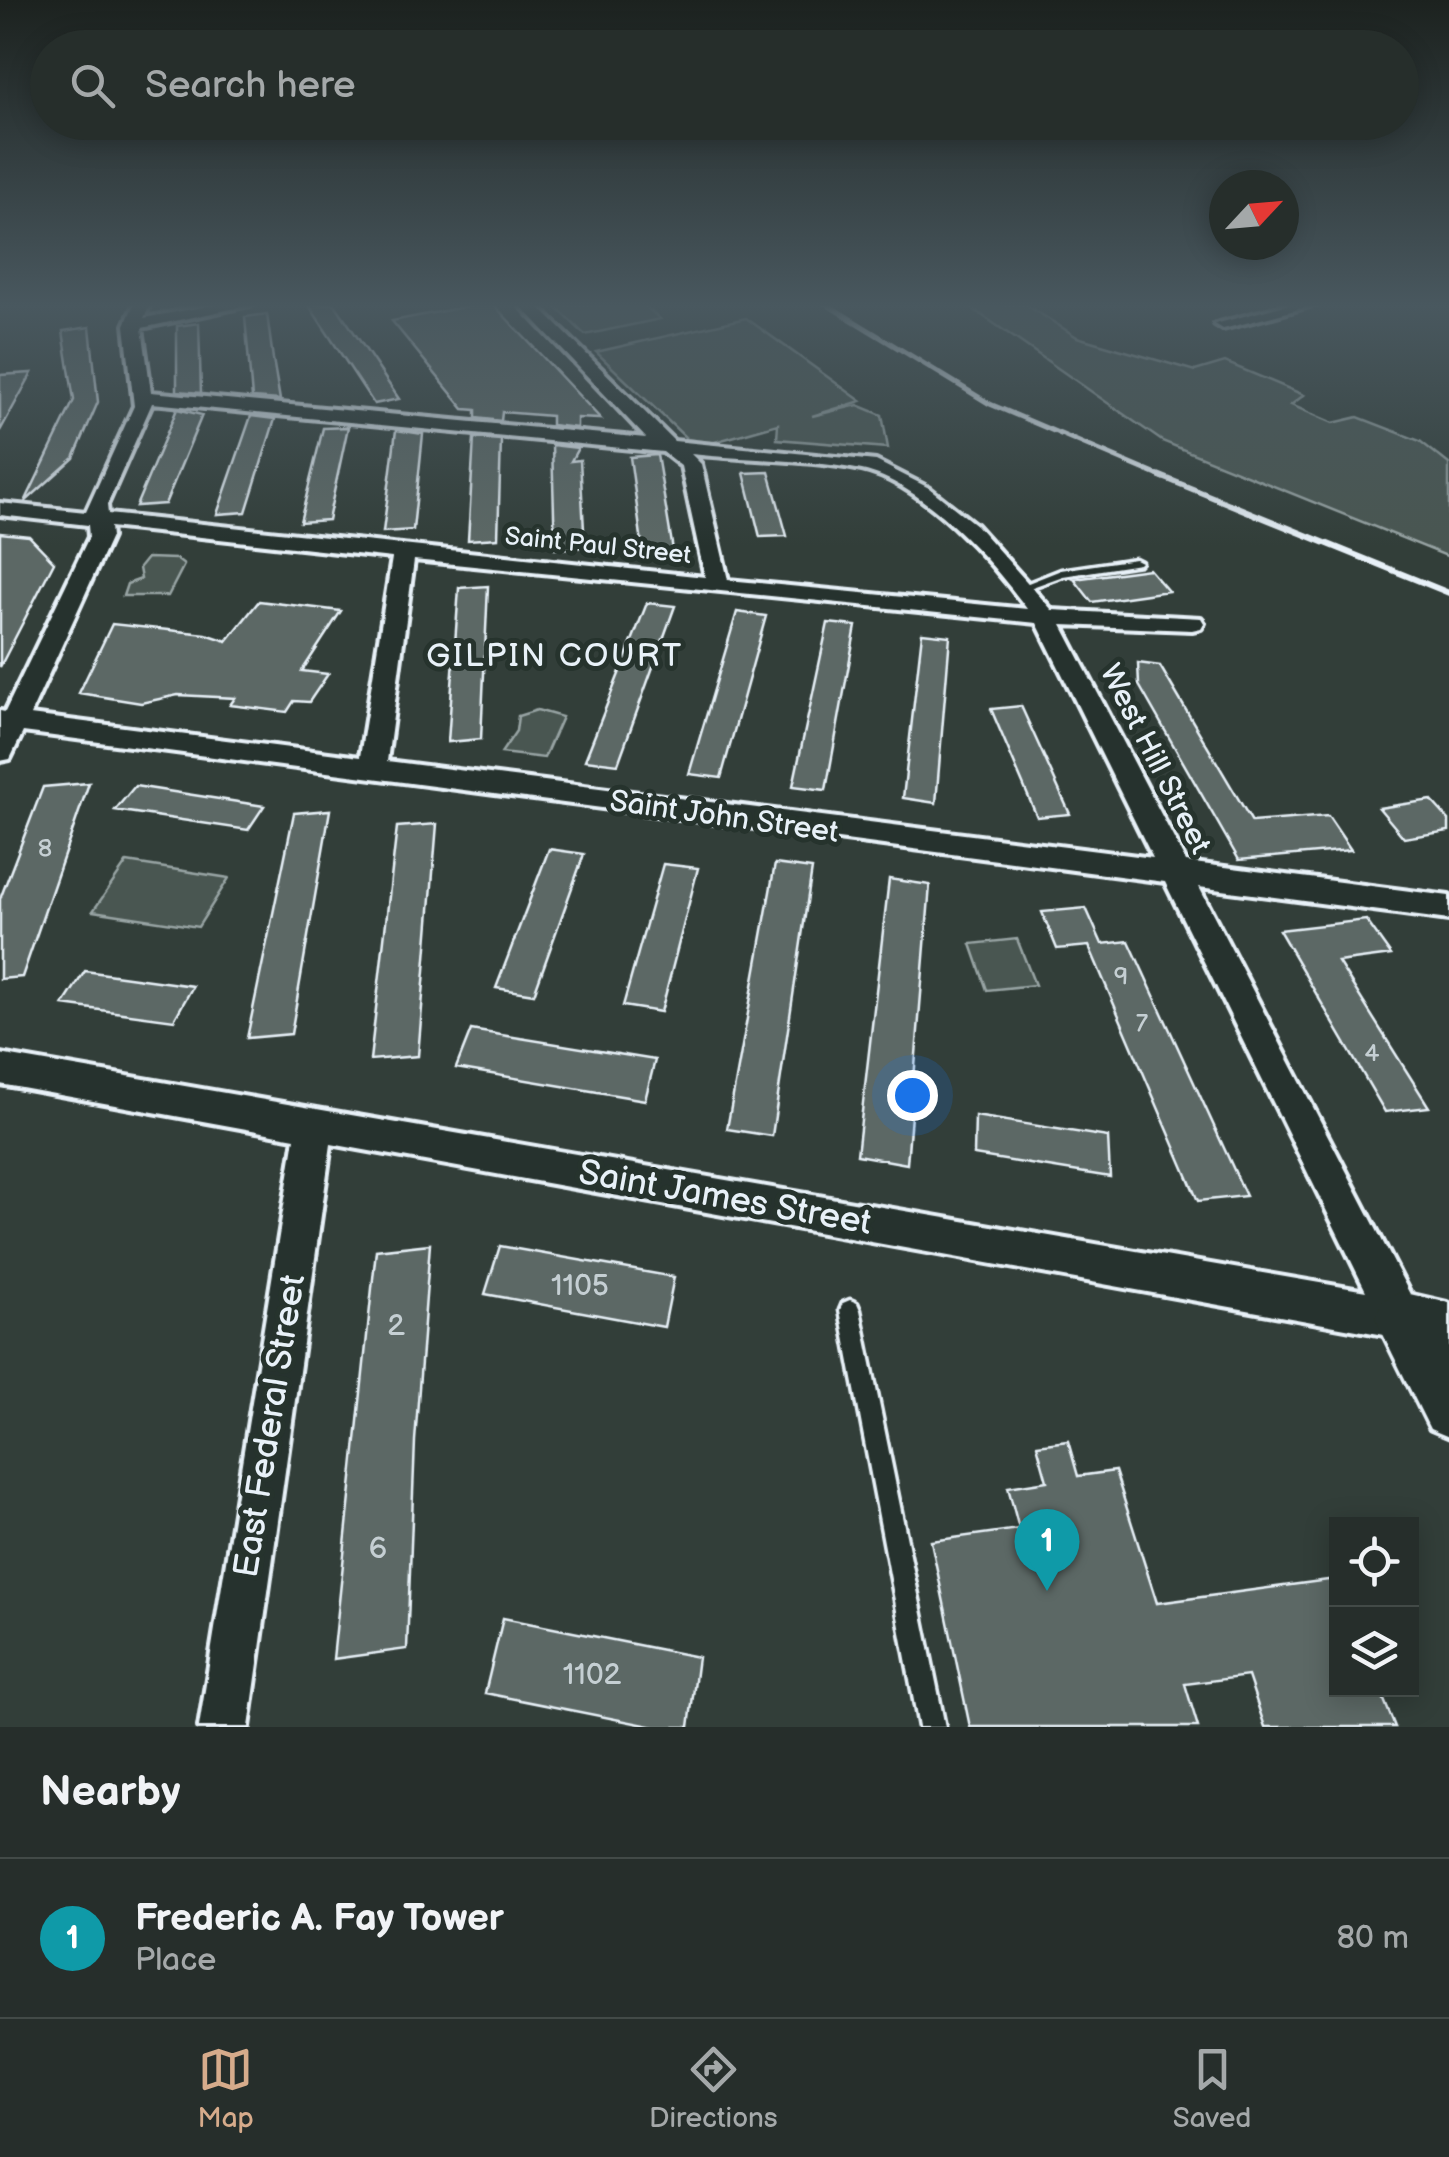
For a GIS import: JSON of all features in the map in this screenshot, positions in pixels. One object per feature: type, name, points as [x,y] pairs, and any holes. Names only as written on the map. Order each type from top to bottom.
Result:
[{"type":"street","points":[[0,752],[7,721],[100,538],[96,505],[141,415],[142,385]]},
{"type":"street","points":[[604,385],[647,430],[673,446],[691,464],[718,586]]},
{"type":"street","name":"West Hill Street","points":[[144,397],[869,465],[904,479],[977,536],[1024,587],[1047,619],[1176,873],[1425,1323]]},
{"type":"street","name":"Saint Paul Street","points":[[0,509],[1047,619],[1192,624]]},
{"type":"street","points":[[372,768],[404,552]]},
{"type":"street","name":"Saint John Street","points":[[7,721],[816,830],[1449,908]]},
{"type":"street","name":"Saint James Street","points":[[0,1069],[1425,1323]]},
{"type":"street","name":"East Federal Street","points":[[224,1727],[315,1126]]},
{"type":"street","points":[[1425,1323],[1449,1410]]},
{"type":"lane","points":[[1024,587],[1061,573],[1135,562]]},
{"type":"lane","points":[[850,1310],[932,1727]]},
{"type":"shaded area","points":[[630,385],[838,385],[861,401],[812,416],[858,405],[882,415],[888,448],[777,439],[778,424],[711,443],[687,439]]},
{"type":"shaded area","points":[[1081,385],[1279,385],[1304,395],[1291,405],[1333,423],[1358,417],[1420,441],[1449,464],[1449,557],[1162,441]]},
{"type":"shaded area","points":[[147,558],[176,559],[184,565],[168,596],[123,596],[127,584],[141,579],[139,568]]},
{"type":"shaded area","points":[[537,710],[562,717],[544,758],[501,753],[516,731],[518,716]]},
{"type":"shaded area","points":[[127,862],[229,878],[198,927],[93,911]]},
{"type":"shaded area","points":[[1017,939],[1035,985],[987,990],[971,944]]},
{"type":"building","points":[[0,385],[26,385],[0,431]]},
{"type":"building","points":[[72,385],[96,385],[98,402],[74,458],[25,502],[74,400]]},
{"type":"building","points":[[177,385],[201,385],[201,393],[177,391]]},
{"type":"building","points":[[251,385],[277,385],[280,400],[252,398]]},
{"type":"building","points":[[361,385],[389,385],[399,399],[374,404]]},
{"type":"building","points":[[444,385],[569,385],[601,419],[577,418],[577,428],[551,425],[551,416],[502,412],[501,421],[476,418],[476,410],[464,409]]},
{"type":"building","points":[[177,409],[202,415],[165,504],[136,506]]},
{"type":"building","points":[[251,416],[275,419],[246,512],[217,514]]},
{"type":"building","points":[[348,427],[328,520],[300,522],[323,428]]},
{"type":"building","points":[[396,430],[423,434],[413,530],[383,532]]},
{"type":"building","points":[[474,438],[501,440],[498,538],[468,540]]},
{"type":"building","points":[[552,445],[578,448],[571,461],[580,460],[585,547],[555,549]]},
{"type":"building","points":[[657,455],[674,556],[644,558],[630,457]]},
{"type":"building","points":[[769,472],[787,536],[760,537],[744,473]]},
{"type":"building","points":[[0,533],[29,536],[54,562],[0,667]]},
{"type":"building","points":[[1149,569],[1168,591],[1092,602],[1074,579]]},
{"type":"building","points":[[488,586],[481,739],[448,742],[459,588]]},
{"type":"building","points":[[259,601],[341,611],[302,671],[328,674],[309,702],[294,701],[287,712],[230,705],[235,698],[178,695],[141,703],[79,693],[112,624],[206,634],[227,641]]},
{"type":"building","points":[[647,603],[675,606],[618,764],[585,760]]},
{"type":"building","points":[[737,612],[766,616],[721,778],[689,774]]},
{"type":"building","points":[[828,623],[856,626],[826,790],[793,786]]},
{"type":"building","points":[[922,633],[950,636],[936,803],[903,798]]},
{"type":"building","points":[[1138,663],[1160,666],[1252,822],[1328,816],[1351,850],[1239,860],[1139,685]]},
{"type":"building","points":[[1021,706],[1070,814],[1037,817],[991,709]]},
{"type":"building","points":[[89,783],[22,977],[0,979],[0,899],[43,787]]},
{"type":"building","points":[[135,786],[264,806],[248,830],[115,810]]},
{"type":"building","points":[[1431,800],[1449,820],[1449,831],[1404,838],[1379,808]]},
{"type":"building","points":[[330,810],[291,1034],[247,1038],[294,813]]},
{"type":"building","points":[[437,824],[418,1056],[370,1060],[397,827]]},
{"type":"building","points":[[549,849],[584,854],[534,994],[496,988]]},
{"type":"building","points":[[663,864],[698,868],[661,1012],[623,1006]]},
{"type":"building","points":[[775,864],[812,869],[772,1136],[727,1129]]},
{"type":"building","points":[[889,879],[930,885],[907,1164],[857,1155]]},
{"type":"building","points":[[1086,908],[1102,944],[1129,941],[1246,1196],[1198,1201],[1089,946],[1057,949],[1042,912]]},
{"type":"building","points":[[1366,920],[1391,955],[1338,962],[1429,1107],[1385,1112],[1279,930]]},
{"type":"building","points":[[85,971],[193,986],[174,1020],[63,1005]]},
{"type":"building","points":[[471,1030],[655,1060],[645,1100],[456,1068]]},
{"type":"building","points":[[975,1116],[1108,1137],[1110,1177],[974,1155]]},
{"type":"building","points":[[430,1244],[415,1441],[407,1649],[333,1659],[376,1250]]},
{"type":"building","points":[[500,1246],[674,1277],[664,1327],[485,1294]]},
{"type":"building","points":[[1068,1441],[1078,1476],[1115,1471],[1157,1603],[1329,1580],[1329,1697],[1383,1697],[1395,1727],[1265,1727],[1248,1676],[1185,1684],[1198,1727],[970,1727],[931,1541],[1019,1529],[1008,1487],[1047,1481],[1037,1445]]},
{"type":"building","points":[[503,1618],[698,1657],[689,1727],[655,1727],[485,1693]]},
{"type":"railway","points":[[958,385],[990,404],[1164,478]]},
{"type":"railway","points":[[1158,475],[1449,593]]},
{"type":"place","name":"Frederic A. Fay Tower","points":[[1047,1591]]},
{"type":"district","name":"GILPIN COURT","points":[[555,656]]}]
